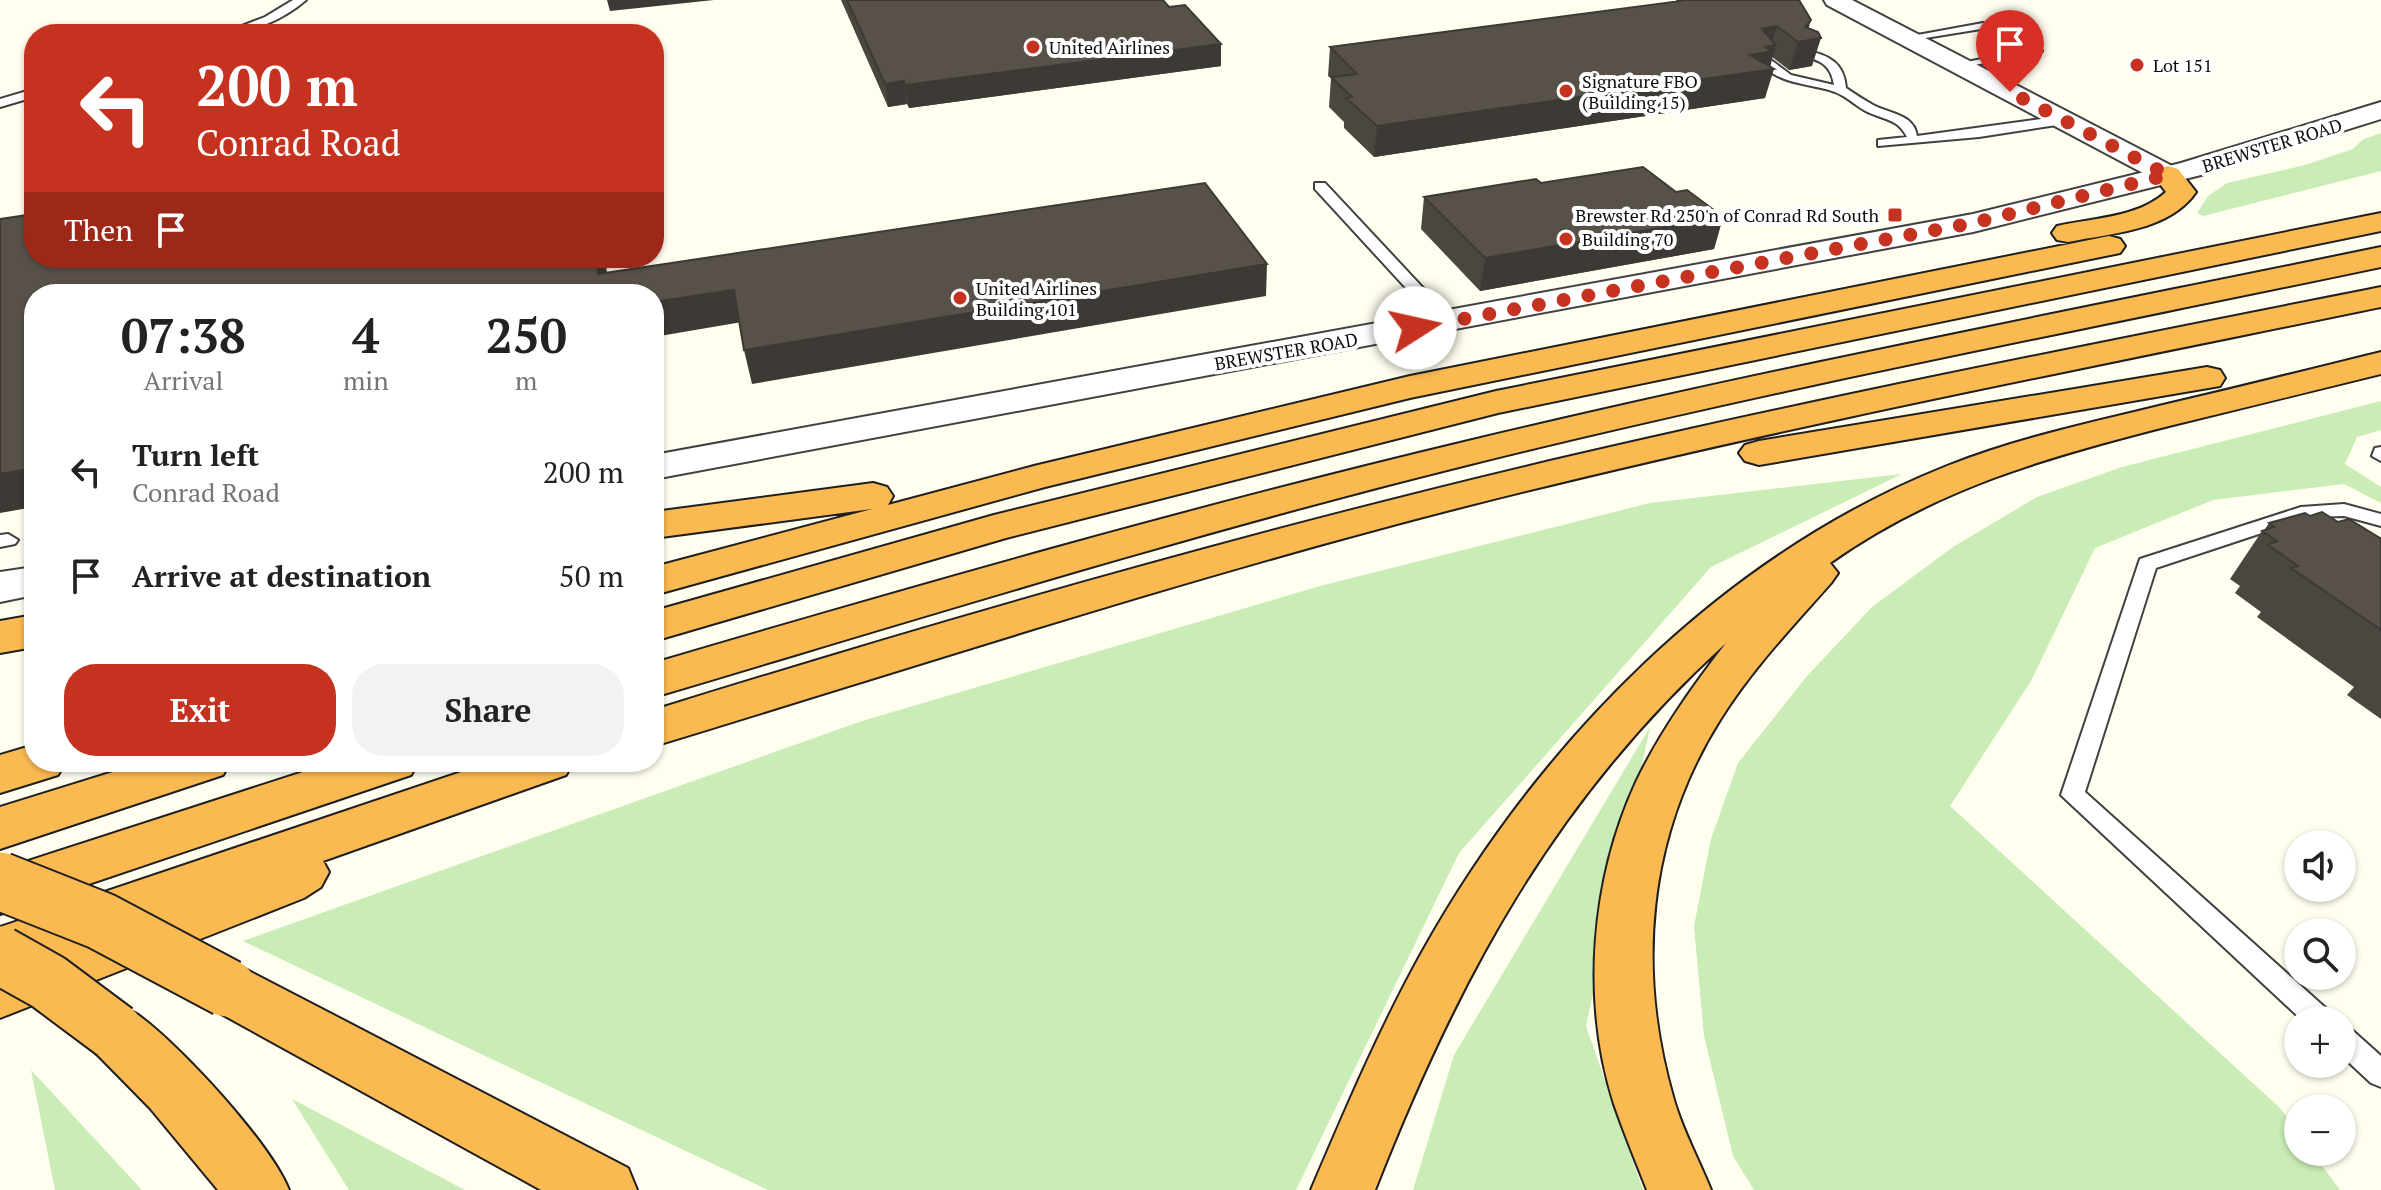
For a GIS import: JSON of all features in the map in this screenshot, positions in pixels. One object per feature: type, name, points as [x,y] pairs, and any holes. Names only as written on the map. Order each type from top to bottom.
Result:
[{"type":"highway","points":[[1806,305],[1880,275],[2156,212],[2179,197],[2179,186],[2168,175]]},
{"type":"highway","points":[[2288,210],[2381,192]]},
{"type":"highway","points":[[664,623],[994,528],[1496,402],[2381,222]]},
{"type":"highway","points":[[664,578],[975,493],[1507,365],[2179,232]]},
{"type":"highway","points":[[664,677],[1052,563],[1436,461],[1799,378],[2381,257]]},
{"type":"highway","points":[[664,725],[1056,605],[1346,525],[1785,419],[2381,297]]},
{"type":"highway","points":[[1346,525],[1572,489],[1697,463],[2326,356],[2381,355]]},
{"type":"highway","points":[[1343,1190],[1405,1042],[1435,982],[1516,849],[1571,774],[1636,701],[1743,600],[1825,544],[1909,498],[1961,475],[2024,452],[2381,363]]},
{"type":"highway","points":[[664,524],[888,494],[1291,415]]},
{"type":"highway","points":[[1679,1190],[1647,1118],[1633,1072],[1626,1023],[1622,943],[1631,871],[1639,840],[1675,752],[1740,654],[1833,556],[1909,498]]},
{"type":"highway","points":[[0,637],[24,633]]},
{"type":"highway","points":[[0,774],[24,767]]},
{"type":"highway","points":[[0,828],[173,772]]},
{"type":"highway","points":[[0,893],[410,782],[479,772]]},
{"type":"highway","points":[[0,953],[410,782]]},
{"type":"highway","points":[[0,993],[285,882],[410,782]]},
{"type":"highway","points":[[0,814],[134,784]]},
{"type":"highway","points":[[0,881],[101,921],[605,1190]]},
{"type":"highway","points":[[0,953],[48,982],[115,1032],[162,1074],[257,1190]]},
{"type":"street","points":[[1835,0],[2168,175]]},
{"type":"street","name":"BREWSTER ROAD","points":[[664,465],[1973,223],[2168,175],[2320,132],[2381,110]]},
{"type":"street","points":[[0,587],[24,583]]},
{"type":"lane","points":[[255,24],[301,0]]},
{"type":"lane","points":[[1907,38],[1983,26]]},
{"type":"lane","points":[[1958,65],[2036,51]]},
{"type":"lane","points":[[1805,53],[1835,66],[1840,75],[1840,90]]},
{"type":"lane","points":[[1763,59],[1772,70],[1784,75],[1840,90],[1875,111],[1874,117],[1916,136]]},
{"type":"lane","points":[[0,103],[24,96]]},
{"type":"lane","points":[[1883,143],[1916,136],[2063,120]]},
{"type":"lane","points":[[1320,186],[1446,322]]},
{"type":"lane","points":[[2306,1006],[2073,795],[2147,564],[2308,511],[2344,510],[2381,520]]},
{"type":"lane","points":[[2356,1052],[2381,1074]]},
{"type":"green space","points":[[2381,133],[2381,171],[2203,216],[2197,213],[2208,196],[2227,183],[2305,165],[2353,149],[2362,140]]},
{"type":"green space","points":[[2381,401],[2381,430],[2357,437],[2345,464],[2381,487],[2381,503],[2344,484],[2213,500],[2095,548],[2031,681],[1950,806],[2280,1108],[2284,1113],[2284,1166],[2322,1166],[2340,1190],[1754,1190],[1733,1156],[1704,1036],[1694,926],[1711,839],[1738,763],[1807,676],[1872,607],[1953,547],[2037,497],[2122,467]]},
{"type":"green space","points":[[1902,474],[1711,567],[1459,853],[1296,1190],[768,1190],[243,941],[862,721],[1320,586],[1650,503]]},
{"type":"green space","points":[[1650,727],[1586,1026],[1643,1190],[1413,1190],[1454,1055]]},
{"type":"green space","points":[[31,1070],[142,1190],[55,1190]]},
{"type":"green space","points":[[292,1099],[465,1190],[349,1190]]},
{"type":"building","name":"United Airlines","points":[[847,0],[1163,0],[1169,7],[1185,5],[1221,44],[905,85],[904,81],[885,84]]},
{"type":"building","name":"Signature FBO (Building 15)","points":[[1679,0],[1799,0],[1811,20],[1805,27],[1818,32],[1821,38],[1798,42],[1777,26],[1762,29],[1776,45],[1765,47],[1773,51],[1750,55],[1774,69],[1377,126],[1346,98],[1352,97],[1331,77],[1357,74],[1330,47]]},
{"type":"building","points":[[1643,167],[1676,192],[1687,190],[1723,217],[1485,258],[1424,197],[1536,179],[1541,183]]},
{"type":"building","points":[[1205,183],[1267,264],[744,350],[734,290],[664,300],[664,284],[24,284],[24,470],[0,474],[0,219],[24,215],[24,268],[598,268],[598,274],[664,268],[664,264]]},
{"type":"building","points":[[2322,512],[2338,522],[2349,519],[2381,538],[2381,630],[2291,568],[2298,566],[2268,545],[2277,541],[2262,531],[2274,527],[2269,523],[2305,513],[2310,516]]},
{"type":"place","name":"United Airlines","points":[[1033,47]]},
{"type":"place","name":"Lot 151","points":[[2137,65]]},
{"type":"place","name":"Signature FBO (Building 15)","points":[[1566,91]]},
{"type":"place","name":"Brewster Rd 250'n of Conrad Rd South","points":[[1895,215]]},
{"type":"place","name":"Building 70","points":[[1566,239]]},
{"type":"place","name":"United Airlines Building 101","points":[[960,298]]},
{"type":"route","points":[[1415,328],[1973,223],[2168,175],[2010,92]]}]
